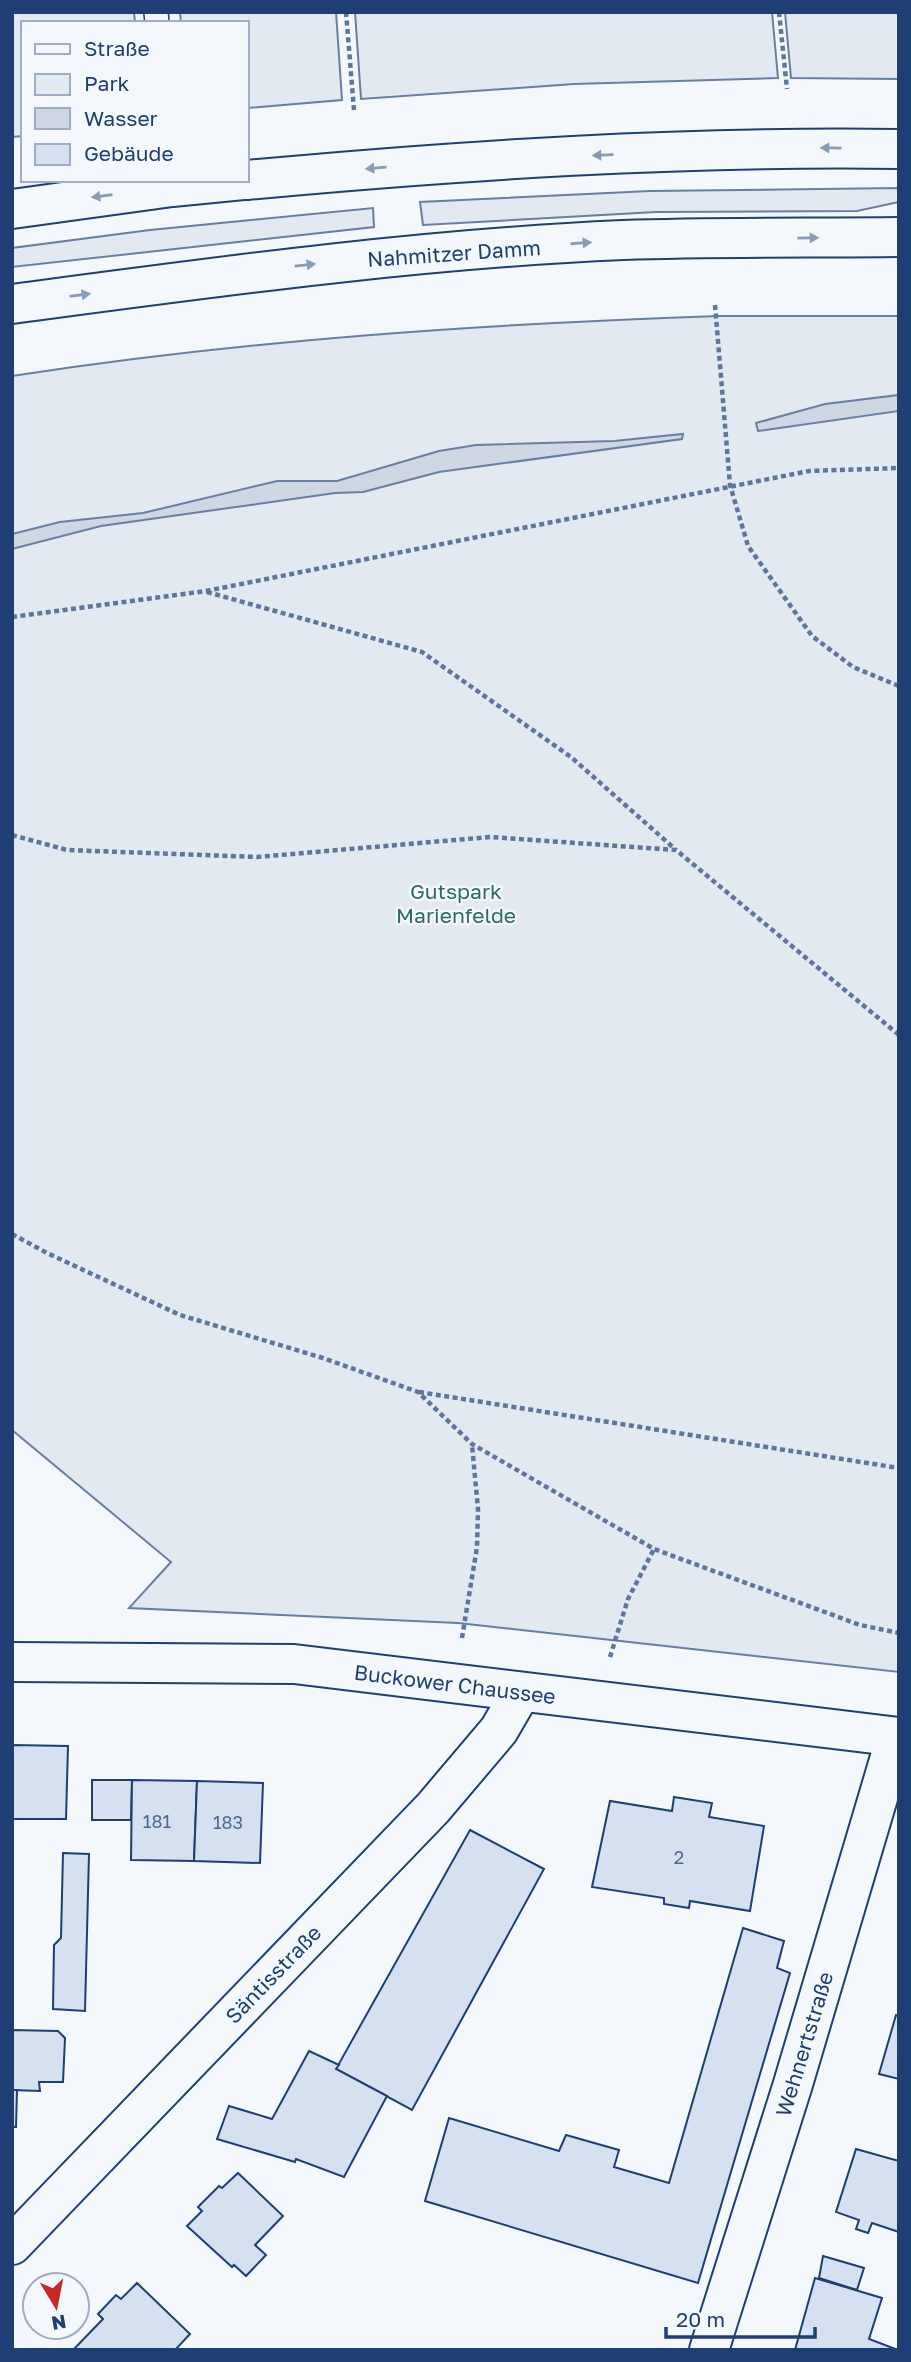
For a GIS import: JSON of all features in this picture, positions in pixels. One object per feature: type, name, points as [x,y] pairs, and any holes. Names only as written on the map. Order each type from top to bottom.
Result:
[{"type":"street","points":[[248,180],[525,157],[806,148],[899,149]]},
{"type":"street","points":[[12,209],[172,183],[196,182]]},
{"type":"street","name":"Nahmitzer Damm","points":[[12,304],[306,264],[445,253],[623,240],[899,237]]},
{"type":"street","name":"Buckower Chaussee","points":[[12,1662],[294,1664],[897,1737]]},
{"type":"street","name":"Säntisstraße","points":[[12,2245],[433,1808],[499,1730],[521,1692]]},
{"type":"street","name":"Wehnertstraße","points":[[709,2350],[793,2084],[897,1737]]},
{"type":"path","points":[[346,12],[354,110]]},
{"type":"path","points":[[779,12],[786,89]]},
{"type":"path","points":[[715,305],[730,485],[748,546],[812,636],[853,667],[899,686]]},
{"type":"path","points":[[12,617],[206,592],[809,471],[899,468]]},
{"type":"path","points":[[206,592],[422,652],[571,757],[676,850],[899,1035]]},
{"type":"path","points":[[12,835],[67,850],[257,857],[490,836],[676,850]]},
{"type":"path","points":[[12,1234],[47,1254],[180,1315],[418,1392],[899,1468]]},
{"type":"path","points":[[418,1392],[472,1444],[654,1549],[860,1625],[899,1633]]},
{"type":"path","points":[[462,1639],[477,1546],[478,1509],[472,1444]]},
{"type":"path","points":[[610,1657],[628,1599],[654,1549]]},
{"type":"green space","points":[[12,12],[134,12],[135,21],[21,21],[21,136],[12,137]]},
{"type":"green space","points":[[180,12],[336,12],[342,100],[248,108],[248,21],[181,21]]},
{"type":"green space","points":[[355,12],[772,12],[778,78],[574,84],[361,99]]},
{"type":"green space","points":[[785,12],[899,12],[899,79],[791,78]]},
{"type":"green space","points":[[899,188],[899,202],[857,211],[656,212],[423,225],[420,202],[650,191]]},
{"type":"green space","points":[[373,208],[374,227],[12,267],[12,248],[150,230]]},
{"type":"green space","name":"Gutspark Marienfelde","points":[[719,316],[899,316],[899,1672],[458,1623],[129,1608],[171,1562],[12,1430],[12,376],[276,343],[453,329]]},
{"type":"water","points":[[899,395],[899,411],[758,431],[756,423],[825,404]]},
{"type":"water","points":[[683,434],[682,439],[439,472],[363,492],[335,493],[101,526],[12,549],[12,534],[60,522],[143,513],[277,481],[337,481],[439,451],[476,445],[614,441]]},
{"type":"building","points":[[12,1745],[68,1746],[66,1819],[12,1819]]},
{"type":"building","points":[[92,1780],[132,1780],[131,1820],[92,1820]]},
{"type":"building","points":[[132,1780],[197,1781],[194,1861],[131,1860]]},
{"type":"building","points":[[197,1781],[263,1783],[260,1863],[194,1861]]},
{"type":"building","points":[[674,1797],[712,1803],[709,1817],[764,1826],[750,1911],[690,1901],[689,1908],[664,1904],[664,1898],[592,1887],[610,1801],[672,1811]]},
{"type":"building","points":[[470,1830],[544,1869],[412,2110],[336,2069]]},
{"type":"building","points":[[63,1853],[89,1854],[85,2011],[53,2009],[54,1945],[61,1938]]},
{"type":"building","points":[[743,1928],[784,1941],[777,1968],[790,1973],[698,2283],[425,2201],[449,2118],[559,2151],[566,2135],[619,2150],[614,2167],[669,2183]]},
{"type":"building","points":[[896,2015],[899,2016],[899,2079],[879,2074]]},
{"type":"building","points":[[12,2030],[58,2031],[65,2038],[63,2082],[39,2082],[40,2091],[12,2090]]},
{"type":"building","points":[[309,2051],[339,2065],[336,2069],[387,2096],[344,2177],[296,2159],[295,2162],[217,2139],[229,2106],[272,2119]]},
{"type":"building","points":[[12,2090],[17,2090],[16,2127],[12,2127]]},
{"type":"building","points":[[856,2149],[899,2161],[899,2232],[872,2223],[868,2233],[856,2229],[859,2220],[836,2212]]},
{"type":"building","points":[[238,2173],[283,2216],[255,2245],[266,2255],[246,2276],[234,2265],[232,2267],[187,2226],[202,2211],[198,2207],[219,2186],[222,2188]]},
{"type":"building","points":[[823,2256],[864,2268],[857,2290],[819,2278]]},
{"type":"building","points":[[815,2278],[882,2298],[869,2339],[898,2350],[795,2350]]},
{"type":"building","points":[[137,2283],[190,2334],[175,2350],[73,2350],[82,2341],[91,2341],[91,2331],[103,2319],[98,2314],[116,2295],[121,2299]]}]
